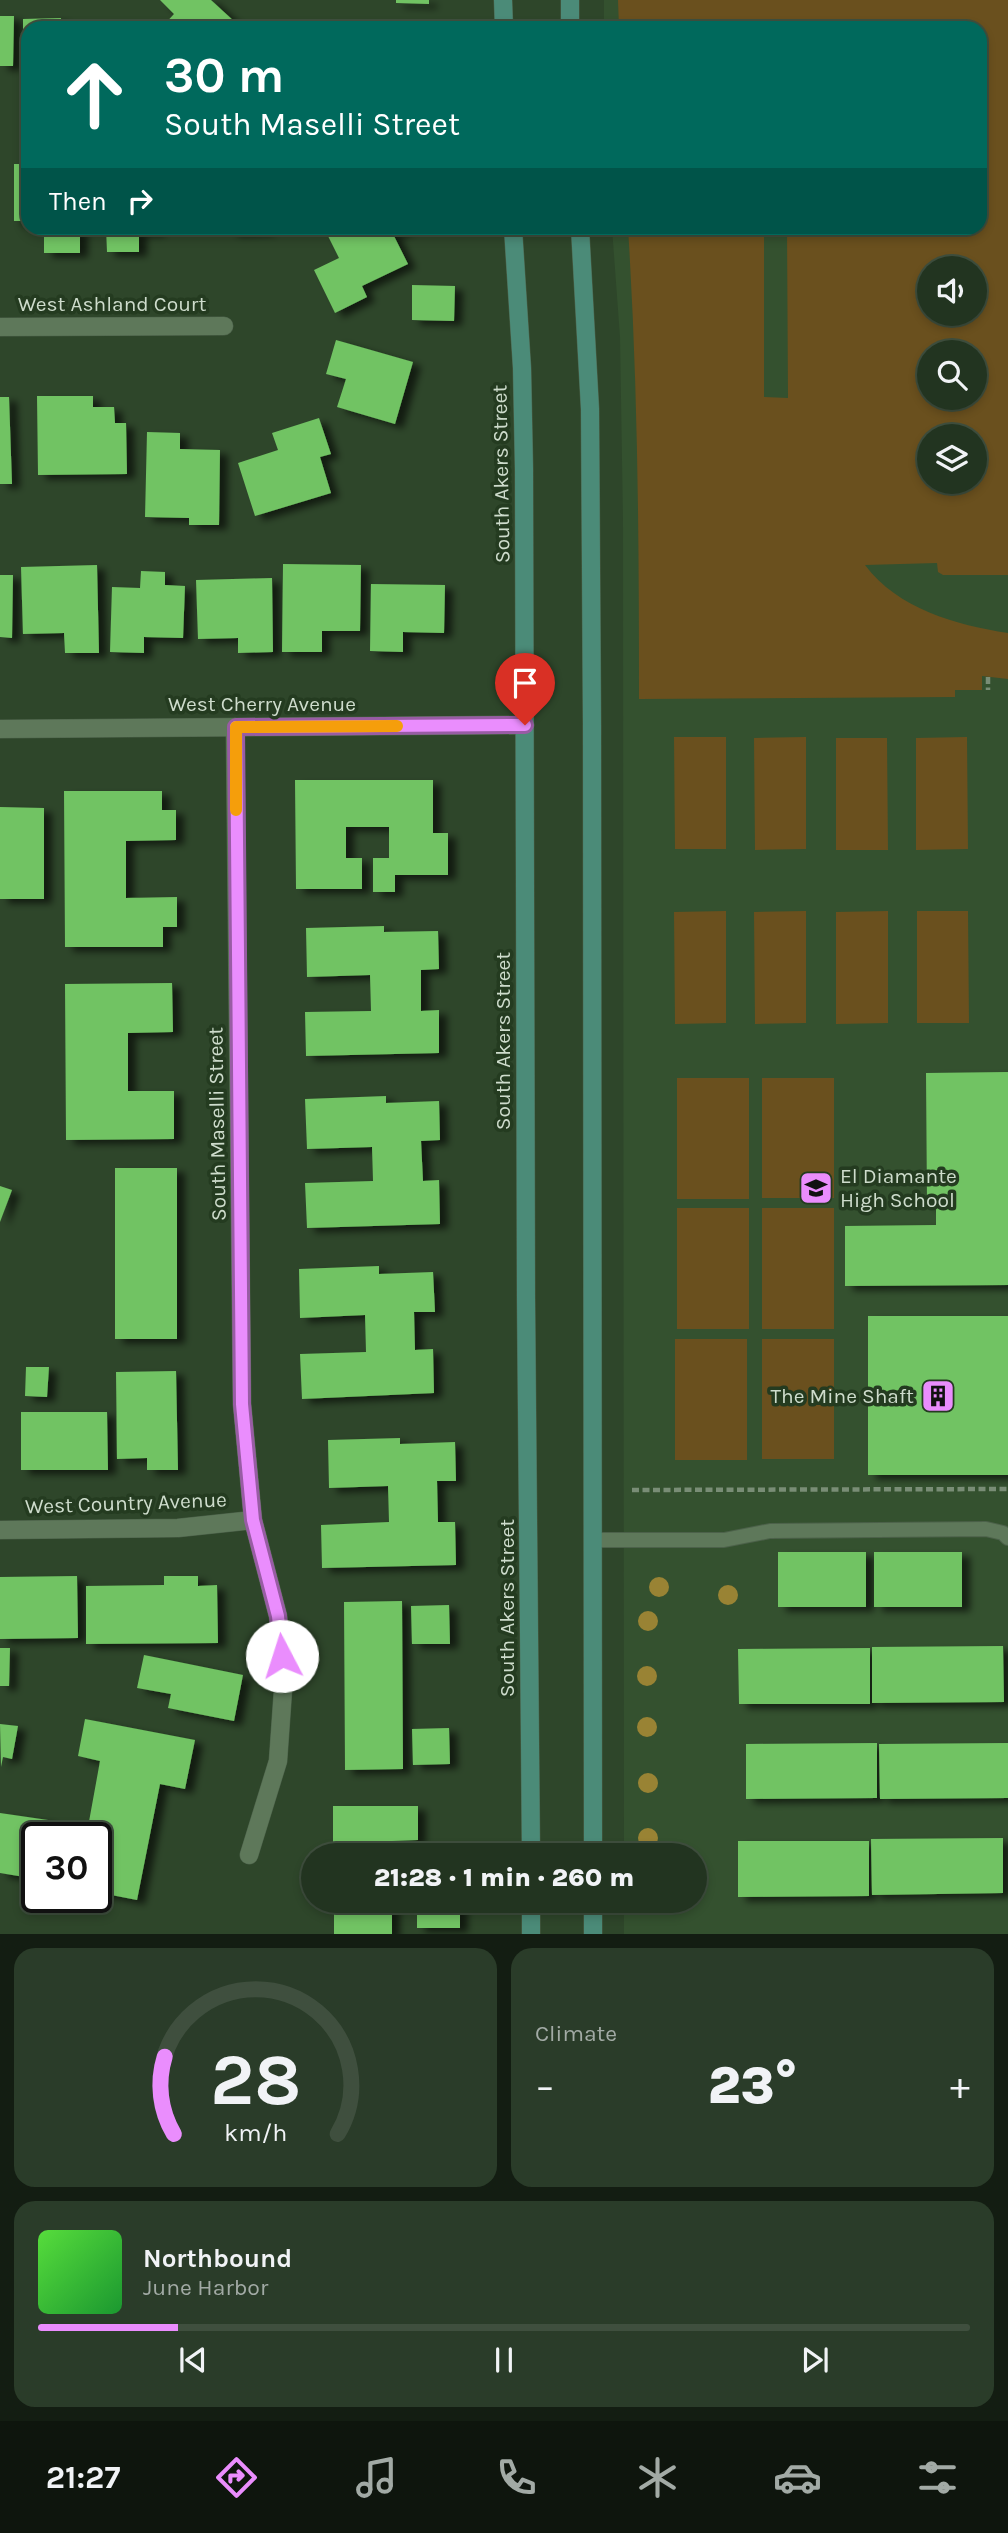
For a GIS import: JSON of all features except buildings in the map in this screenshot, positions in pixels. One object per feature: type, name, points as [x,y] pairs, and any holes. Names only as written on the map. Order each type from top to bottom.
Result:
[{"type":"main road","points":[[503,0],[504,21]]},
{"type":"main road","points":[[569,0],[570,21]]},
{"type":"main road","name":"South Akers Street","points":[[513,235],[522,368],[531,1843]]},
{"type":"main road","points":[[580,235],[590,409],[593,1843]]},
{"type":"main road","points":[[531,1913],[531,1934]]},
{"type":"main road","points":[[593,1913],[593,1934]]},
{"type":"street","name":"West Ashland Court","points":[[0,327],[224,326]]},
{"type":"street","name":"West Cherry Avenue","points":[[0,729],[525,725]]},
{"type":"street","name":"South Maselli Street","points":[[236,727],[242,1404],[253,1520],[278,1616],[284,1676],[278,1761],[249,1855]]},
{"type":"street","name":"West Country Avenue","points":[[0,1530],[178,1528],[253,1520]]},
{"type":"lane","points":[[593,1540],[724,1540],[770,1531],[986,1529],[1003,1533],[1008,1538]]},
{"type":"path","points":[[988,677],[988,690]]},
{"type":"path","points":[[632,1490],[1008,1489]]},
{"type":"shaded area","name":"El Diamante High School","points":[[604,0],[1008,0],[1008,1934],[624,1934],[624,1913],[707,1913],[707,1843],[624,1843],[623,521],[620,337],[613,235],[987,235],[987,21],[604,21]]},
{"type":"shaded area","points":[[618,0],[1008,0],[1008,575],[943,575],[938,572],[937,563],[865,565],[894,593],[929,613],[1008,633],[1008,679],[982,676],[982,690],[955,690],[955,697],[639,699],[637,463],[628,235],[764,235],[764,397],[788,398],[787,235],[987,235],[987,21],[619,21]]},
{"type":"shaded area","points":[[674,737],[726,737],[726,849],[675,849]]},
{"type":"shaded area","points":[[806,737],[806,849],[755,850],[754,738]]},
{"type":"shaded area","points":[[967,737],[968,849],[916,850],[916,738]]},
{"type":"shaded area","points":[[836,738],[887,738],[888,850],[836,850]]},
{"type":"shaded area","points":[[726,911],[726,1023],[675,1024],[674,912]]},
{"type":"shaded area","points":[[806,911],[806,1023],[755,1024],[754,912]]},
{"type":"shaded area","points":[[888,911],[888,1023],[836,1024],[836,912]]},
{"type":"shaded area","points":[[917,911],[968,911],[969,1023],[917,1023]]},
{"type":"shaded area","points":[[677,1078],[749,1078],[749,1199],[677,1199]]},
{"type":"shaded area","points":[[762,1078],[834,1078],[834,1198],[762,1198]]},
{"type":"shaded area","points":[[677,1208],[749,1208],[749,1329],[677,1329]]},
{"type":"shaded area","points":[[762,1208],[834,1208],[834,1329],[762,1329]]},
{"type":"shaded area","points":[[675,1339],[747,1339],[747,1460],[675,1460]]},
{"type":"shaded area","points":[[762,1339],[834,1339],[834,1459],[762,1459]]},
{"type":"slow traffic","points":[[236,810],[236,727],[397,726]]},
{"type":"place","name":"El Diamante High School","points":[[816,1188]]},
{"type":"place","name":"The Mine Shaft","points":[[938,1396]]},
{"type":"route","points":[[282,1656],[278,1616],[253,1520],[242,1404],[236,727],[525,725]]}]
